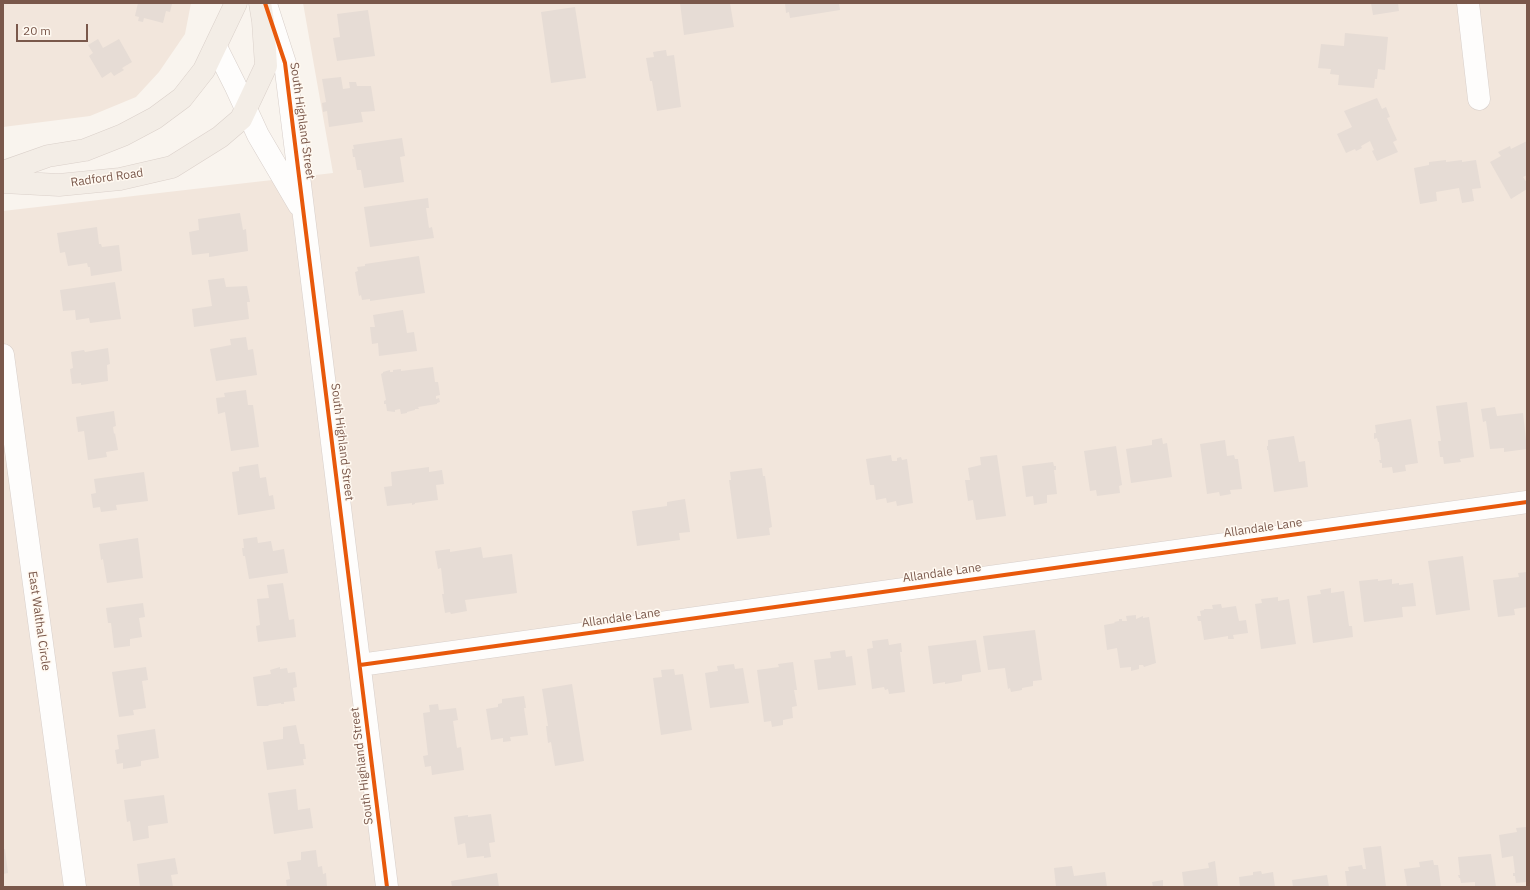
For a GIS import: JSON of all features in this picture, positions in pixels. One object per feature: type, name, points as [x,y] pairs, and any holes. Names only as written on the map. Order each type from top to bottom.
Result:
[{"type":"main road","points":[[3,172],[48,156],[85,150],[123,135],[155,118],[182,98],[204,70],[236,3]]},
{"type":"main road","name":"Radford Road","points":[[3,182],[59,185],[120,179],[172,167],[220,137],[241,119],[266,66],[263,21],[260,3]]},
{"type":"street","name":"South Highland Street","points":[[265,3],[285,62],[387,887]]},
{"type":"street","points":[[1468,3],[1479,99]]},
{"type":"street","name":"South Highland Street","points":[[216,47],[258,135],[304,213]]},
{"type":"street","name":"East Walthal Circle","points":[[3,355],[75,887]]},
{"type":"street","name":"Allandale Lane","points":[[360,664],[1527,502]]},
{"type":"shaded area","points":[[3,3],[191,3],[185,34],[159,72],[136,97],[90,116],[3,127]]},
{"type":"shaded area","points":[[303,3],[1527,3],[1527,887],[3,887],[3,211],[333,173]]},
{"type":"building","points":[[138,3],[172,4],[170,12],[166,11],[163,23],[144,18],[143,22],[138,21],[139,17],[135,16]]},
{"type":"building","points":[[680,3],[730,3],[734,27],[684,35]]},
{"type":"building","points":[[785,3],[839,3],[840,10],[790,18],[789,12],[786,13]]},
{"type":"building","points":[[1371,3],[1398,3],[1399,11],[1373,15]]},
{"type":"building","points":[[575,7],[586,78],[551,83],[541,12]]},
{"type":"building","points":[[368,10],[375,56],[337,61],[333,38],[340,37],[337,14]]},
{"type":"building","points":[[1345,33],[1388,37],[1385,70],[1378,69],[1374,88],[1338,85],[1339,75],[1330,74],[1331,69],[1318,68],[1321,44],[1344,46]]},
{"type":"building","points":[[98,39],[103,48],[119,39],[132,62],[122,68],[124,70],[114,76],[111,72],[102,78],[89,56],[93,53],[88,45]]},
{"type":"building","points":[[666,50],[667,56],[674,55],[681,107],[657,111],[652,81],[650,81],[646,58],[654,57],[653,52]]},
{"type":"building","points":[[341,77],[343,89],[350,88],[349,82],[356,82],[357,86],[371,86],[375,111],[361,112],[363,122],[329,127],[327,111],[323,112],[322,103],[326,102],[322,79]]},
{"type":"building","points":[[1377,98],[1382,109],[1386,107],[1390,117],[1387,118],[1397,140],[1393,142],[1398,152],[1377,161],[1372,151],[1374,150],[1370,141],[1356,151],[1355,149],[1346,153],[1337,134],[1352,127],[1344,111]]},
{"type":"building","points":[[402,138],[405,156],[400,157],[404,182],[364,188],[361,170],[357,170],[355,157],[353,157],[353,145]]},
{"type":"building","points":[[1527,141],[1527,175],[1523,177],[1527,183],[1527,189],[1511,199],[1490,162],[1501,156],[1498,152],[1510,146],[1511,149]]},
{"type":"building","points":[[1446,160],[1446,162],[1462,160],[1462,162],[1476,160],[1481,188],[1472,189],[1474,201],[1462,203],[1459,188],[1436,192],[1437,201],[1420,204],[1414,168],[1429,165],[1429,162]]},
{"type":"building","points":[[428,198],[429,208],[426,208],[429,228],[432,227],[434,238],[370,247],[364,207]]},
{"type":"building","points":[[240,213],[243,230],[246,229],[248,251],[209,257],[209,253],[192,255],[189,232],[199,230],[198,219]]},
{"type":"building","points":[[97,227],[99,244],[101,244],[102,247],[119,245],[122,271],[91,276],[90,267],[88,267],[87,263],[68,266],[65,252],[60,253],[57,233]]},
{"type":"building","points":[[419,256],[425,293],[370,301],[370,299],[362,300],[361,295],[359,296],[355,272],[358,271],[357,267],[365,266],[365,264]]},
{"type":"building","points":[[224,278],[226,287],[247,286],[250,302],[247,302],[249,319],[194,327],[192,309],[212,306],[208,280]]},
{"type":"building","points":[[115,282],[121,319],[90,323],[89,318],[76,320],[75,310],[63,311],[60,290]]},
{"type":"building","points":[[403,310],[407,333],[414,332],[417,351],[379,356],[378,343],[372,344],[370,327],[375,327],[373,315]]},
{"type":"building","points":[[246,337],[248,350],[253,349],[257,375],[216,381],[210,349],[231,345],[230,339]]},
{"type":"building","points":[[108,348],[110,364],[107,365],[108,381],[81,385],[81,383],[72,384],[70,369],[73,368],[71,352],[84,350],[85,352]]},
{"type":"building","points":[[433,367],[435,382],[438,382],[440,395],[436,396],[436,399],[439,398],[440,402],[437,404],[418,407],[419,409],[415,409],[407,413],[401,414],[400,409],[395,410],[395,412],[387,411],[386,404],[384,404],[384,401],[386,400],[381,374],[383,372],[390,370],[390,372],[393,372],[393,370],[401,369],[401,371]]},
{"type":"building","points":[[246,390],[248,405],[253,405],[259,447],[231,451],[225,412],[218,414],[216,398],[225,397],[224,393]]},
{"type":"building","points":[[1467,402],[1474,457],[1460,459],[1461,462],[1444,464],[1443,457],[1440,457],[1438,441],[1441,441],[1436,406]]},
{"type":"building","points":[[1495,407],[1497,416],[1523,413],[1527,449],[1504,452],[1504,448],[1490,449],[1486,421],[1483,422],[1481,409]]},
{"type":"building","points":[[114,411],[116,426],[113,427],[118,450],[106,452],[107,457],[88,460],[84,431],[78,432],[76,417]]},
{"type":"building","points":[[1411,419],[1418,463],[1405,465],[1406,471],[1393,473],[1392,467],[1382,468],[1382,463],[1380,463],[1379,460],[1381,460],[1379,442],[1377,438],[1374,439],[1374,433],[1376,433],[1375,425]]},
{"type":"building","points":[[1294,436],[1299,462],[1305,461],[1308,487],[1274,492],[1267,450],[1268,440]]},
{"type":"building","points":[[1162,438],[1163,444],[1167,443],[1172,477],[1131,483],[1126,449],[1152,445],[1152,440]]},
{"type":"building","points":[[1225,440],[1227,456],[1234,455],[1235,459],[1238,459],[1242,489],[1230,490],[1231,494],[1220,496],[1219,492],[1207,494],[1200,444]]},
{"type":"building","points":[[1116,446],[1122,485],[1119,486],[1120,493],[1097,496],[1096,490],[1090,491],[1084,451]]},
{"type":"building","points":[[891,455],[892,461],[897,461],[897,458],[901,457],[902,460],[907,459],[913,503],[897,506],[896,501],[887,503],[886,498],[876,500],[874,485],[870,485],[866,459]]},
{"type":"building","points":[[997,455],[1006,516],[976,520],[973,500],[968,501],[965,480],[970,480],[968,468],[981,465],[980,457]]},
{"type":"building","points":[[1053,462],[1054,466],[1056,466],[1056,470],[1054,470],[1057,494],[1047,495],[1047,503],[1034,505],[1033,496],[1026,497],[1022,466]]},
{"type":"building","points":[[258,464],[260,478],[266,477],[269,496],[273,495],[275,509],[238,515],[232,472],[239,471],[239,467]]},
{"type":"building","points":[[429,467],[429,472],[442,470],[444,484],[436,485],[438,500],[415,503],[412,505],[412,503],[387,506],[384,487],[392,486],[391,472]]},
{"type":"building","points":[[762,468],[763,476],[765,476],[772,527],[769,528],[770,535],[737,539],[729,480],[731,480],[730,472]]},
{"type":"building","points":[[144,472],[148,501],[116,505],[117,510],[101,512],[100,507],[93,508],[91,494],[96,493],[94,479]]},
{"type":"building","points":[[685,499],[690,532],[679,533],[680,540],[637,546],[632,511],[667,506],[667,502]]},
{"type":"building","points":[[257,537],[258,543],[271,541],[273,551],[284,549],[288,573],[249,579],[245,556],[243,556],[243,539]]},
{"type":"building","points":[[138,538],[143,578],[107,583],[103,559],[101,560],[99,544]]},
{"type":"building","points":[[481,547],[483,558],[512,554],[517,593],[465,600],[467,611],[451,614],[450,612],[445,613],[442,594],[444,594],[441,568],[438,569],[435,551],[450,549],[450,552]]},
{"type":"building","points":[[1463,556],[1470,610],[1436,615],[1428,561]]},
{"type":"building","points":[[1527,572],[1527,607],[1514,609],[1515,615],[1498,617],[1493,580],[1519,577],[1518,573]]},
{"type":"building","points":[[1378,579],[1378,581],[1392,579],[1392,584],[1399,583],[1399,585],[1413,583],[1416,606],[1402,607],[1403,617],[1364,622],[1359,581]]},
{"type":"building","points":[[283,583],[289,620],[294,619],[296,637],[258,642],[256,626],[260,625],[257,599],[269,598],[267,585]]},
{"type":"building","points":[[1331,588],[1331,593],[1344,591],[1349,626],[1352,626],[1353,637],[1313,643],[1307,596],[1321,594],[1320,590]]},
{"type":"building","points":[[1278,597],[1278,601],[1289,599],[1296,644],[1261,649],[1255,604],[1262,603],[1261,599]]},
{"type":"building","points":[[143,603],[145,617],[139,618],[142,637],[130,639],[130,646],[114,648],[111,623],[108,623],[106,608]]},
{"type":"building","points":[[1221,604],[1222,608],[1236,606],[1239,621],[1246,620],[1248,633],[1233,635],[1234,639],[1228,639],[1228,636],[1204,640],[1201,621],[1198,621],[1197,616],[1201,616],[1200,611],[1204,609],[1213,609],[1212,605]]},
{"type":"building","points":[[1136,615],[1136,619],[1143,616],[1143,618],[1149,617],[1156,663],[1144,667],[1143,665],[1139,665],[1139,669],[1131,671],[1131,667],[1120,668],[1117,648],[1107,650],[1104,625],[1115,623],[1114,622],[1119,621],[1119,619],[1122,619],[1122,621],[1127,621],[1126,616]]},
{"type":"building","points":[[1035,630],[1042,680],[1033,681],[1033,686],[1011,692],[1010,688],[1008,689],[1005,668],[988,670],[983,636]]},
{"type":"building","points":[[888,639],[889,645],[901,643],[902,652],[900,652],[905,692],[889,694],[888,689],[885,690],[884,687],[872,689],[867,649],[873,648],[872,641]]},
{"type":"building","points":[[976,640],[981,672],[962,675],[962,681],[945,684],[945,682],[933,684],[928,646]]},
{"type":"building","points":[[845,650],[846,657],[852,656],[856,685],[818,690],[814,660],[831,658],[830,652]]},
{"type":"building","points":[[793,662],[797,690],[794,690],[797,706],[792,707],[793,718],[783,720],[783,725],[772,727],[771,721],[764,722],[757,670],[779,667],[778,664]]},
{"type":"building","points":[[734,664],[735,669],[743,668],[749,703],[710,708],[705,673],[718,671],[717,666]]},
{"type":"building","points":[[146,667],[148,680],[142,681],[146,708],[133,710],[134,715],[119,717],[112,672]]},
{"type":"building","points":[[280,667],[280,669],[287,668],[288,673],[295,672],[297,687],[293,688],[295,701],[284,702],[284,704],[268,705],[269,706],[257,706],[253,677],[271,674],[270,670]]},
{"type":"building","points":[[674,669],[675,675],[683,674],[692,730],[661,735],[653,678],[662,677],[661,670]]},
{"type":"building","points":[[572,684],[584,761],[555,766],[551,742],[548,743],[546,726],[548,726],[542,689]]},
{"type":"building","points":[[524,696],[526,708],[524,708],[528,735],[510,737],[511,741],[503,742],[503,738],[491,740],[486,709],[498,707],[498,704],[502,703],[502,699]]},
{"type":"building","points":[[438,704],[439,710],[456,708],[458,720],[453,721],[457,748],[461,747],[464,770],[432,775],[431,766],[425,767],[423,756],[428,755],[423,713],[430,712],[429,705]]},
{"type":"building","points":[[296,725],[300,744],[304,744],[306,759],[303,759],[304,765],[267,770],[263,742],[283,739],[283,727]]},
{"type":"building","points":[[155,729],[159,758],[141,761],[141,766],[123,769],[123,763],[117,764],[115,750],[119,749],[117,735]]},
{"type":"building","points":[[296,789],[298,810],[310,808],[313,828],[274,834],[268,793]]},
{"type":"building","points":[[164,795],[168,823],[148,826],[149,838],[133,841],[130,821],[127,822],[124,800]]},
{"type":"building","points":[[491,814],[495,842],[489,843],[491,857],[484,858],[484,856],[467,858],[465,843],[458,845],[454,817]]},
{"type":"building","points":[[1526,827],[1527,882],[1516,883],[1515,876],[1513,876],[1513,873],[1515,873],[1513,856],[1502,858],[1499,835],[1517,832],[1516,828]]},
{"type":"building","points":[[1381,846],[1386,887],[1347,887],[1345,871],[1349,871],[1348,867],[1362,865],[1363,869],[1366,869],[1363,848]]},
{"type":"building","points":[[5,849],[8,873],[3,874],[3,850]]},
{"type":"building","points":[[316,850],[318,867],[322,866],[323,874],[326,873],[327,887],[287,887],[286,880],[290,879],[287,862],[301,860],[301,852]]},
{"type":"building","points":[[1491,854],[1496,887],[1475,887],[1475,882],[1461,883],[1458,875],[1460,875],[1458,857]]},
{"type":"building","points":[[175,858],[178,874],[171,875],[173,887],[140,887],[137,864]]},
{"type":"building","points":[[1433,860],[1434,865],[1438,865],[1441,887],[1407,887],[1404,869],[1420,867],[1419,862]]},
{"type":"building","points":[[1215,861],[1218,887],[1184,887],[1182,872],[1209,868],[1208,863]]},
{"type":"building","points":[[1072,866],[1074,876],[1105,872],[1107,887],[1056,887],[1054,868]]},
{"type":"building","points":[[1261,871],[1262,874],[1273,872],[1275,887],[1240,887],[1239,877],[1253,875],[1253,872]]},
{"type":"building","points":[[497,873],[499,887],[452,887],[451,881]]},
{"type":"building","points":[[1327,875],[1329,887],[1293,887],[1292,880]]},
{"type":"building","points":[[1163,880],[1163,887],[1153,887],[1152,882]]},
{"type":"cycle path","points":[[265,3],[285,63],[387,887]]},
{"type":"cycle path","points":[[360,665],[1527,502]]}]
